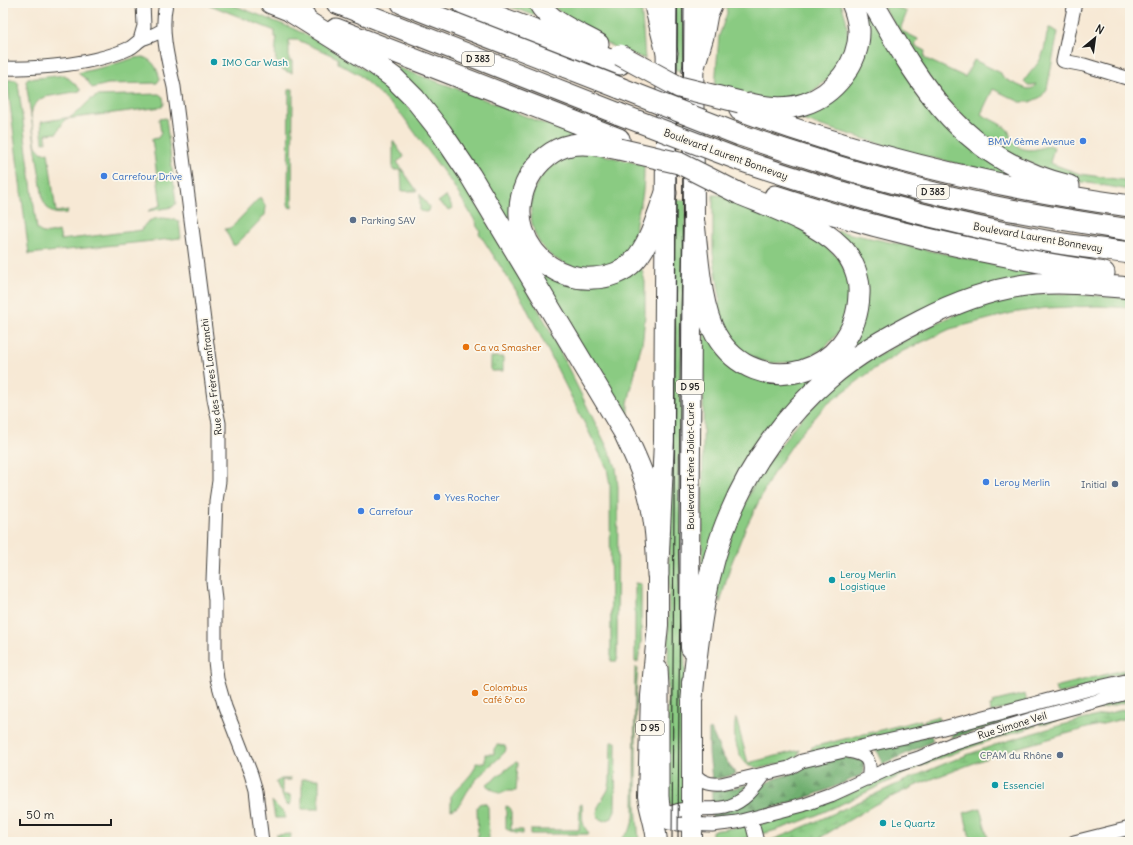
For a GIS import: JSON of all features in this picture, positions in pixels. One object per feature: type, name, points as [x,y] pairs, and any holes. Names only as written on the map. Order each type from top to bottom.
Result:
[{"type":"highway","points":[[271,3],[619,144],[679,163],[740,189],[816,228],[842,248],[851,260],[857,276],[859,290],[857,317],[843,344],[826,360],[805,370],[792,373],[775,373],[758,370],[746,365],[734,357],[716,336],[710,321],[702,284],[694,223]]},
{"type":"highway","name":"Boulevard Laurent Bonnevay","points":[[337,3],[740,160],[842,193],[932,217],[1047,241],[1130,253]]},
{"type":"highway","name":"D 383","points":[[402,3],[740,135],[830,164],[939,194],[1019,211],[1130,230]]},
{"type":"highway","points":[[463,3],[620,60],[679,87],[740,106],[833,141],[973,178],[1037,192],[1130,206]]},
{"type":"highway","points":[[539,3],[546,13],[556,21],[620,60]]},
{"type":"highway","points":[[655,3],[667,53]]},
{"type":"highway","points":[[693,70],[703,36],[707,14],[712,3]]},
{"type":"highway","points":[[740,106],[786,108],[804,104],[819,98],[832,88],[843,76],[852,61],[857,47],[859,30],[852,3]]},
{"type":"highway","points":[[873,3],[906,60],[930,93],[951,119],[977,143],[1011,165],[1033,175],[1080,189],[1130,198]]},
{"type":"highway","points":[[290,11],[375,64],[394,78],[415,99],[470,176],[624,432],[639,465],[649,494],[656,538],[658,575]]},
{"type":"highway","points":[[619,144],[571,145],[555,151],[541,161],[533,170],[527,181],[522,197],[520,213],[522,229],[535,253],[557,272],[571,277],[585,279],[601,278],[615,273],[634,261],[645,245],[666,193]]},
{"type":"highway","points":[[740,189],[939,242],[1068,268],[1130,277]]},
{"type":"highway","points":[[692,698],[698,636],[705,595],[717,549],[730,513],[746,481],[782,426],[828,378],[856,357],[887,338],[937,312],[981,295],[1012,287],[1034,284],[1060,283],[1130,288]]},
{"type":"main road","name":"D 95","points":[[659,830],[649,804],[648,797],[650,696],[658,625],[658,575],[664,441],[667,3]]},
{"type":"main road","name":"Boulevard Irène Joliot-Curie","points":[[692,825],[692,698],[689,548],[691,327],[694,223],[693,3]]},
{"type":"street","points":[[140,40],[144,26],[143,3]]},
{"type":"street","name":"Rue des Frères Lanfranchi","points":[[166,3],[164,29],[174,87],[214,399],[219,423],[219,481],[216,501],[213,581],[215,600],[215,661],[217,678],[225,707],[253,780],[261,823],[262,842]]},
{"type":"street","points":[[1075,3],[1063,61],[1084,65],[1130,80]]},
{"type":"street","points":[[3,68],[58,66],[86,61],[131,48],[140,40],[160,33],[164,29]]},
{"type":"street","name":"Rue Simone Veil","points":[[692,771],[698,778],[712,785],[721,784],[789,768],[802,761],[948,727],[1086,690],[1130,680]]},
{"type":"street","name":"Rue Simone Veil","points":[[692,825],[712,825],[751,819],[803,806],[868,779],[897,765],[952,744],[1035,718],[1130,692]]},
{"type":"street","name":"Rue Simone Veil","points":[[897,765],[927,747],[946,738],[949,731],[948,727]]},
{"type":"street","points":[[846,750],[861,754],[867,758],[869,764],[868,779]]},
{"type":"street","points":[[659,830],[669,823],[692,825],[721,808],[735,804],[752,792],[765,774]]},
{"type":"street","points":[[751,819],[757,842]]},
{"type":"street","points":[[1074,842],[1130,828]]},
{"type":"green space","points":[[205,3],[228,3],[292,28],[321,42],[391,87],[436,138],[507,253],[546,323],[616,467],[618,487],[617,661],[611,661],[610,486],[607,468],[524,303],[479,233],[480,231],[476,225],[477,224],[453,185],[402,115],[358,74],[338,63],[338,58],[298,40],[289,40],[289,61],[292,61],[292,73],[285,71],[277,64],[275,54],[277,37],[275,37],[275,31]]},
{"type":"green space","points":[[500,3],[530,3],[535,14],[533,15]]},
{"type":"green space","points":[[549,3],[641,3],[645,59],[614,47],[587,33]]},
{"type":"green space","points":[[672,3],[688,3],[687,74],[672,68]]},
{"type":"green space","points":[[722,3],[841,3],[846,19],[848,36],[846,49],[835,73],[808,95],[775,102],[715,86],[719,36],[727,13],[726,7]]},
{"type":"green space","points":[[867,3],[907,70],[1024,179],[914,154],[789,116],[826,103]]},
{"type":"green space","points":[[881,3],[889,3],[907,12],[901,27],[902,31],[918,39],[915,46],[925,51],[924,58],[965,77],[974,60],[1001,73],[1003,78],[1028,89],[1033,88],[1036,84],[1028,86],[1024,82],[1042,56],[1049,28],[1058,32],[1047,89],[1041,97],[1030,102],[1020,102],[993,89],[981,114],[1006,128],[1009,131],[1012,140],[1020,148],[1030,150],[1049,145],[1054,147],[1050,163],[1080,174],[1130,181],[1130,190],[1070,180],[997,149],[936,90]]},
{"type":"green space","points":[[143,57],[150,61],[156,68],[160,79],[157,83],[108,84],[92,88],[87,80],[78,73],[134,58]]},
{"type":"green space","points":[[390,65],[461,90],[542,123],[578,134],[543,150],[520,242]]},
{"type":"green space","points":[[65,75],[80,89],[80,91],[40,99],[33,107],[31,115],[36,146],[41,152],[48,152],[56,212],[68,210],[67,213],[58,214],[52,212],[43,200],[26,81],[28,79]]},
{"type":"green space","points":[[7,80],[16,80],[18,83],[37,229],[39,231],[42,233],[53,233],[59,231],[61,240],[142,230],[144,225],[148,222],[158,218],[163,218],[179,221],[181,238],[29,254]]},
{"type":"green space","points":[[289,89],[293,89],[292,208],[289,207],[288,204]]},
{"type":"green space","points":[[159,94],[163,97],[164,104],[162,107],[65,119],[57,133],[46,134],[46,142],[43,143],[41,122],[71,117],[90,100],[97,96]]},
{"type":"green space","points":[[166,118],[176,203],[173,207],[148,211],[161,205],[152,139],[158,138],[161,133],[159,119]]},
{"type":"green space","points":[[393,141],[404,157],[397,162],[417,191],[402,191],[401,170],[393,170]]},
{"type":"green space","points":[[587,151],[644,165],[643,194],[637,219],[633,249],[613,263],[594,269],[574,267],[554,258],[546,252],[535,233],[531,210],[532,198],[536,187],[548,168],[565,157],[575,153]]},
{"type":"green space","points":[[420,194],[429,207],[428,211],[426,212],[420,211]]},
{"type":"green space","points":[[713,195],[723,195],[797,224],[838,257],[846,272],[850,292],[842,328],[825,348],[798,362],[772,363],[760,360],[746,353],[726,334],[715,313],[720,297],[713,254]]},
{"type":"green space","points":[[446,196],[453,208],[449,210],[438,202]]},
{"type":"green space","points":[[260,197],[266,207],[265,215],[236,245],[233,245],[225,229],[231,228]]},
{"type":"green space","points":[[672,200],[686,200],[683,606],[686,694],[684,805],[670,805],[667,802]]},
{"type":"green space","points":[[837,231],[1054,277],[993,285],[802,397],[702,577],[704,323],[709,337],[798,379],[864,317]]},
{"type":"green space","points":[[530,260],[548,274],[641,266],[645,282],[645,314],[643,338],[628,403],[628,430]]},
{"type":"green space","points":[[1057,293],[1130,298],[1130,308],[1098,306],[1045,308],[1012,313],[950,329],[903,351],[874,369],[826,405],[797,438],[772,475],[745,529],[730,567],[720,603],[715,583],[738,517],[760,474],[794,427],[816,403],[860,366],[932,325],[972,308],[1010,298],[1031,294]]},
{"type":"green space","points":[[491,357],[503,357],[503,371],[491,371]]},
{"type":"green space","points":[[635,583],[641,584],[641,642],[638,662],[635,662]]},
{"type":"green space","points":[[635,668],[638,668],[636,691],[636,806],[639,842],[618,842],[630,830],[634,817]]},
{"type":"green space","points":[[1123,670],[1124,673],[1107,677],[1108,682],[1057,694],[1055,687]]},
{"type":"green space","points":[[1025,694],[1027,702],[991,712],[990,706],[993,705],[992,702]]},
{"type":"green space","points":[[1130,696],[1130,701],[1040,725],[1038,720]]},
{"type":"green space","points":[[1029,708],[1031,715],[952,738],[953,729]]},
{"type":"green space","points":[[1130,708],[1130,717],[1006,751],[919,784],[874,805],[813,842],[767,842],[922,773],[967,755],[1036,732]]},
{"type":"green space","points":[[939,716],[941,725],[925,726],[924,720]]},
{"type":"green space","points":[[736,718],[748,763],[800,750],[797,758],[795,760],[761,768],[749,766],[741,756],[736,744]]},
{"type":"green space","points":[[921,720],[924,729],[810,754],[812,747]]},
{"type":"green space","points":[[1035,721],[1036,726],[941,758],[910,771],[818,815],[759,835],[758,826],[760,824],[832,801],[910,765]]},
{"type":"green space","points":[[711,729],[722,755],[736,774],[712,779],[709,753],[709,730]]},
{"type":"green space","points":[[931,735],[933,741],[882,765],[880,756],[874,747]]},
{"type":"green space","points":[[611,742],[616,742],[615,810],[612,818],[604,821],[598,818],[597,813],[598,807],[608,790],[610,782]]},
{"type":"green space","points":[[497,745],[505,746],[505,752],[477,779],[469,789],[460,805],[451,810],[451,795],[470,775],[476,763],[485,763],[485,754],[494,754],[494,749]]},
{"type":"green space","points":[[840,756],[864,761],[863,774],[835,787],[791,803],[742,815],[712,819],[712,813],[774,779],[802,770],[806,764]]},
{"type":"green space","points":[[516,762],[518,763],[516,791],[507,791],[500,794],[487,786],[487,784]]},
{"type":"green space","points":[[281,779],[291,779],[282,780],[282,794],[291,796],[291,803],[289,805],[286,804],[276,782]]},
{"type":"green space","points":[[302,779],[319,779],[319,809],[302,809]]},
{"type":"green space","points":[[750,784],[735,799],[712,804],[712,791],[725,790]]},
{"type":"green space","points":[[272,801],[285,814],[285,818],[275,818]]},
{"type":"green space","points":[[482,803],[486,804],[488,807],[489,842],[478,842],[477,807]]},
{"type":"green space","points":[[582,804],[583,823],[589,833],[588,834],[530,834],[530,830],[579,830],[580,805]]},
{"type":"green space","points":[[506,806],[511,809],[511,830],[523,830],[523,834],[515,833],[506,829]]},
{"type":"green space","points":[[980,808],[989,842],[971,842],[964,813]]},
{"type":"green space","points":[[747,826],[752,837],[725,842],[712,842],[712,831]]},
{"type":"green space","points":[[291,834],[290,842],[277,842],[276,835]]},
{"type":"tram line","points":[[672,842],[677,3]]},
{"type":"tram line","points":[[678,842],[684,3]]},
{"type":"place","name":"IMO Car Wash","points":[[214,62]]},
{"type":"place","name":"BMW 6ème Avenue","points":[[1083,141]]},
{"type":"place","name":"Carrefour Drive","points":[[104,176]]},
{"type":"place","name":"Parking SAV","points":[[353,220]]},
{"type":"place","name":"Ca va Smasher","points":[[466,347]]},
{"type":"place","name":"Leroy Merlin","points":[[986,482]]},
{"type":"place","name":"Initial","points":[[1115,484]]},
{"type":"place","name":"Yves Rocher","points":[[437,497]]},
{"type":"place","name":"Carrefour","points":[[361,511]]},
{"type":"place","name":"Leroy Merlin Logistique","points":[[832,580]]},
{"type":"place","name":"Colombus café & co","points":[[475,693]]},
{"type":"place","name":"CPAM du Rhône","points":[[1060,755]]},
{"type":"place","name":"Essenciel","points":[[995,785]]},
{"type":"place","name":"Le Quartz","points":[[883,823]]}]
